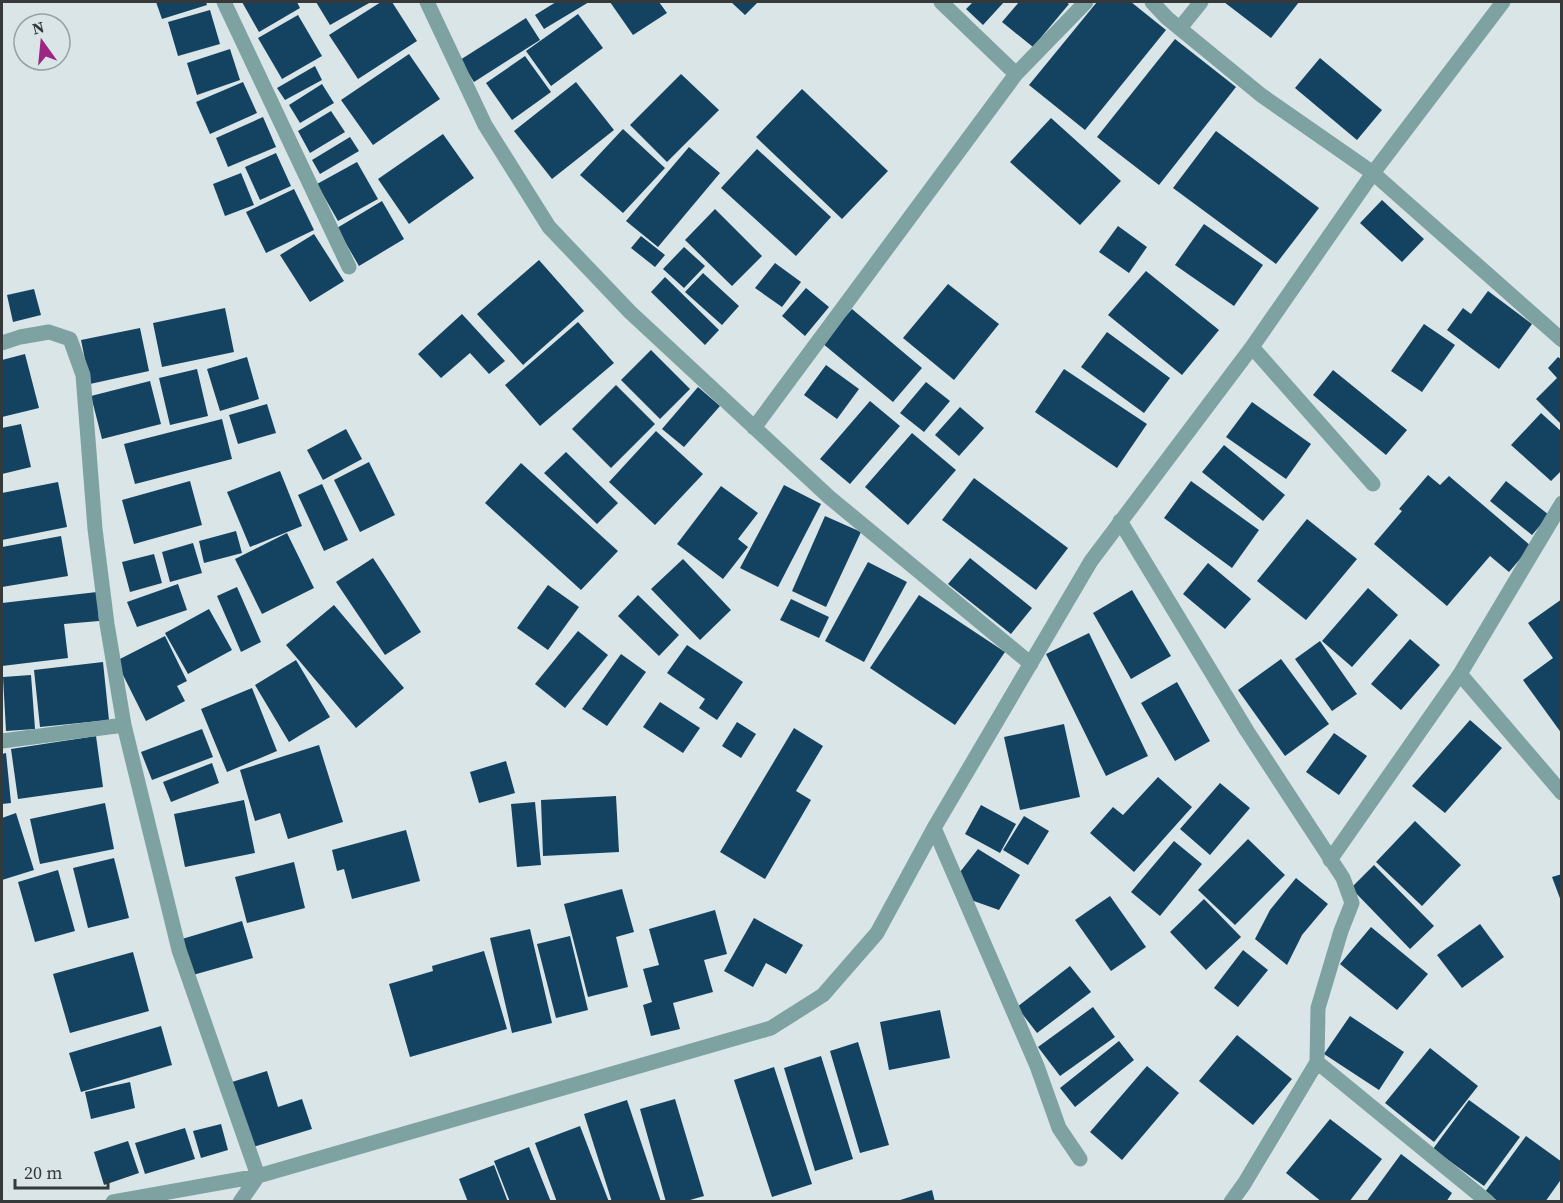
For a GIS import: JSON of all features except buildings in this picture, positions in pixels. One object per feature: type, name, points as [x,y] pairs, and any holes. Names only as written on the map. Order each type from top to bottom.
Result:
[{"type":"street","points":[[224,2],[349,267]]},
{"type":"street","points":[[427,2],[485,125],[549,227],[630,312],[829,497],[1031,664]]},
{"type":"street","points":[[941,2],[1016,74]]},
{"type":"street","points":[[754,428],[1016,74],[1086,2]]},
{"type":"street","points":[[1152,2],[1167,18],[1261,95],[1373,173],[1562,340]]},
{"type":"street","points":[[1180,28],[1201,2]]},
{"type":"street","points":[[113,1202],[186,1195],[258,1176],[771,1028],[823,995],[877,933],[934,828],[1091,561],[1252,346],[1373,173],[1503,2]]},
{"type":"street","points":[[2,343],[49,332],[70,339],[83,375],[95,529],[107,624],[124,725],[179,950],[258,1176]]},
{"type":"street","points":[[1252,346],[1372,484]]},
{"type":"street","points":[[1330,860],[1460,674],[1562,503]]},
{"type":"street","points":[[1120,521],[1247,731],[1343,878],[1352,903],[1341,931],[1318,1008],[1317,1062],[1231,1202]]},
{"type":"street","points":[[1460,674],[1562,793]]},
{"type":"street","points":[[2,741],[124,725]]},
{"type":"street","points":[[934,828],[1037,1066],[1059,1128],[1080,1159]]},
{"type":"street","points":[[1317,1062],[1488,1202]]},
{"type":"street","points":[[240,1202],[258,1176]]}]
